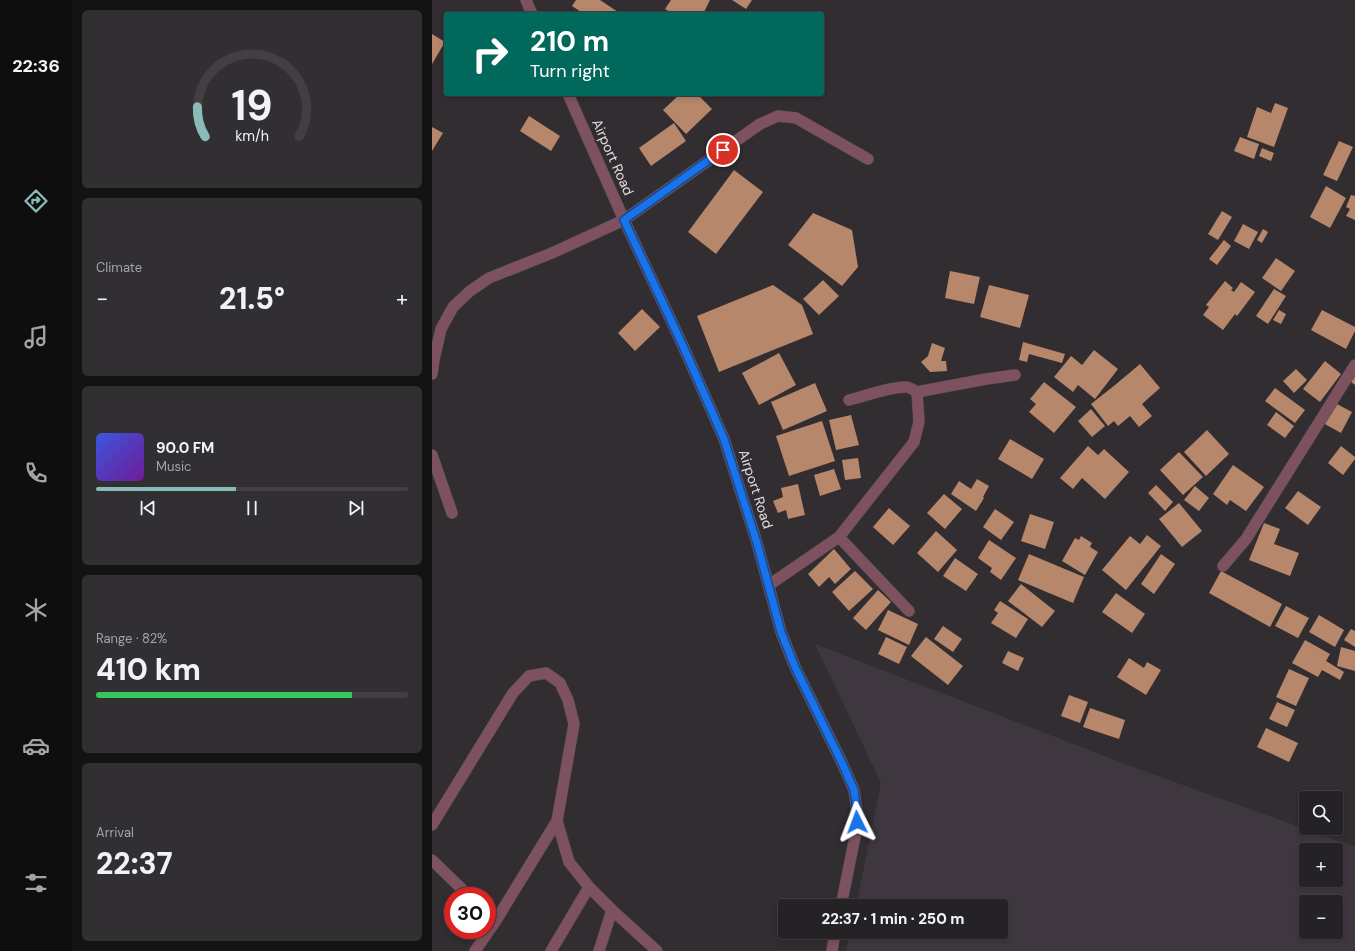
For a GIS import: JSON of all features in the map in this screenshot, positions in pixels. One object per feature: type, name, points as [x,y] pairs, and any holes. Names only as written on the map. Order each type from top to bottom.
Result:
[{"type":"street","points":[[526,0],[531,12]]},
{"type":"street","name":"Airport Road","points":[[569,96],[724,439],[769,585],[781,632],[795,667],[854,790],[857,811],[856,832],[842,899]]},
{"type":"street","points":[[432,374],[441,329],[453,307],[470,291],[488,278],[552,253],[624,220],[760,124],[778,116],[796,118],[868,159]]},
{"type":"street","points":[[1223,566],[1250,533],[1355,365]]},
{"type":"street","points":[[917,392],[1015,375]]},
{"type":"street","points":[[769,585],[839,537],[914,442],[919,422],[917,392],[912,388],[906,387],[893,389],[849,400]]},
{"type":"street","points":[[432,455],[452,513]]},
{"type":"street","points":[[839,537],[909,611]]},
{"type":"street","points":[[432,825],[513,693],[529,676],[546,673],[560,683],[568,700],[574,724],[558,821],[496,920]]},
{"type":"street","points":[[558,821],[569,862],[612,910],[657,951]]},
{"type":"street","points":[[432,860],[460,887]]},
{"type":"street","points":[[551,951],[589,886]]},
{"type":"street","points":[[599,951],[612,910]]},
{"type":"street","points":[[475,951],[483,939]]},
{"type":"street","points":[[832,951],[835,939]]},
{"type":"shaded area","points":[[815,644],[1133,767],[1299,827],[1299,835],[1322,835],[1355,847],[1355,951],[846,951],[849,939],[1008,939],[1008,899],[857,899],[881,783]]},
{"type":"building","points":[[576,0],[600,0],[618,12],[581,12],[572,6]]},
{"type":"building","points":[[671,0],[710,0],[704,12],[670,12],[665,9]]},
{"type":"building","points":[[732,0],[752,0],[746,9]]},
{"type":"building","points":[[432,34],[444,41],[444,44],[432,64]]},
{"type":"building","points":[[678,96],[699,96],[712,109],[686,134],[663,110]]},
{"type":"building","points":[[1275,103],[1288,108],[1274,147],[1247,137],[1257,107],[1271,113]]},
{"type":"building","points":[[529,116],[560,136],[551,151],[520,131]]},
{"type":"building","points":[[674,123],[686,141],[651,166],[639,148]]},
{"type":"building","points":[[432,127],[443,133],[432,151]]},
{"type":"building","points":[[1240,137],[1259,144],[1254,159],[1234,151]]},
{"type":"building","points":[[1339,141],[1353,147],[1337,181],[1323,175]]},
{"type":"building","points":[[1262,148],[1274,153],[1271,161],[1259,156]]},
{"type":"building","points":[[734,170],[763,192],[716,254],[688,232]]},
{"type":"building","points":[[1326,186],[1346,198],[1330,228],[1310,217]]},
{"type":"building","points":[[1351,195],[1355,196],[1355,220],[1346,216],[1350,209],[1346,207]]},
{"type":"building","points":[[1222,211],[1232,217],[1218,240],[1208,234]]},
{"type":"building","points":[[813,213],[852,230],[858,267],[842,286],[788,245]]},
{"type":"building","points":[[1243,224],[1258,232],[1249,249],[1234,241]]},
{"type":"building","points":[[1263,229],[1268,232],[1262,243],[1257,240]]},
{"type":"building","points":[[1224,240],[1231,246],[1217,265],[1209,259]]},
{"type":"building","points":[[1276,258],[1295,271],[1281,291],[1262,278]]},
{"type":"building","points":[[950,271],[980,277],[974,304],[945,298]]},
{"type":"building","points":[[823,280],[839,296],[819,315],[803,299]]},
{"type":"building","points":[[1225,281],[1233,288],[1231,290],[1234,292],[1241,282],[1255,292],[1237,316],[1235,314],[1223,330],[1203,315],[1209,307],[1206,305]]},
{"type":"building","points":[[773,285],[802,305],[813,334],[719,372],[697,316]]},
{"type":"building","points":[[989,285],[1029,295],[1020,328],[980,317]]},
{"type":"building","points":[[1274,289],[1286,296],[1268,324],[1256,316]]},
{"type":"building","points":[[642,309],[660,327],[635,351],[618,333]]},
{"type":"building","points":[[1279,310],[1286,314],[1281,324],[1273,320]]},
{"type":"building","points":[[1322,310],[1355,327],[1355,331],[1346,349],[1311,330]]},
{"type":"building","points":[[1023,342],[1065,354],[1062,363],[1029,354],[1027,362],[1019,360]]},
{"type":"building","points":[[932,343],[945,348],[941,361],[946,361],[947,371],[930,372],[921,362],[928,356]]},
{"type":"building","points":[[1094,350],[1118,369],[1095,399],[1078,385],[1073,392],[1054,377],[1071,356],[1082,365]]},
{"type":"building","points":[[779,353],[796,385],[759,405],[742,373]]},
{"type":"building","points":[[1325,361],[1341,374],[1320,402],[1303,389]]},
{"type":"building","points":[[1140,364],[1160,388],[1142,404],[1152,416],[1139,427],[1130,416],[1118,426],[1114,421],[1108,426],[1091,404]]},
{"type":"building","points":[[1296,369],[1307,380],[1294,393],[1283,381]]},
{"type":"building","points":[[1355,375],[1355,385],[1351,382]]},
{"type":"building","points":[[1044,382],[1076,407],[1054,433],[1029,412],[1036,404],[1030,399]]},
{"type":"building","points":[[815,383],[827,411],[783,430],[771,402]]},
{"type":"building","points":[[1275,388],[1305,410],[1295,423],[1265,401]]},
{"type":"building","points":[[1333,402],[1352,412],[1341,433],[1323,423]]},
{"type":"building","points":[[1091,409],[1105,426],[1092,437],[1078,421]]},
{"type":"building","points":[[1276,412],[1294,426],[1285,438],[1267,425]]},
{"type":"building","points":[[851,415],[859,445],[836,450],[829,420]]},
{"type":"building","points":[[822,421],[835,461],[789,476],[776,436]]},
{"type":"building","points":[[1207,430],[1229,454],[1206,476],[1184,452]]},
{"type":"building","points":[[1010,439],[1044,459],[1032,479],[998,459]]},
{"type":"building","points":[[1088,446],[1098,455],[1104,449],[1129,472],[1105,499],[1082,478],[1073,489],[1060,478]]},
{"type":"building","points":[[1341,446],[1355,457],[1343,475],[1328,463]]},
{"type":"building","points":[[1179,452],[1203,477],[1183,495],[1160,470]]},
{"type":"building","points":[[858,458],[861,478],[845,480],[842,460]]},
{"type":"building","points":[[1233,465],[1264,487],[1246,511],[1230,500],[1227,505],[1213,494]]},
{"type":"building","points":[[834,469],[841,489],[820,496],[814,475]]},
{"type":"building","points":[[977,479],[989,486],[976,511],[951,494],[959,481],[971,489]]},
{"type":"building","points":[[798,484],[805,515],[788,519],[786,510],[778,513],[773,501],[783,497],[781,488]]},
{"type":"building","points":[[1156,485],[1173,502],[1165,511],[1148,493]]},
{"type":"building","points":[[1195,486],[1209,498],[1199,511],[1184,500]]},
{"type":"building","points":[[1298,491],[1321,507],[1308,525],[1285,508]]},
{"type":"building","points":[[944,494],[962,509],[945,529],[927,513]]},
{"type":"building","points":[[1179,503],[1202,531],[1182,547],[1159,519]]},
{"type":"building","points":[[889,508],[910,526],[893,545],[873,527]]},
{"type":"building","points":[[995,509],[1014,522],[1001,540],[983,527]]},
{"type":"building","points":[[1030,514],[1054,522],[1045,549],[1021,541]]},
{"type":"building","points":[[1264,523],[1280,529],[1274,544],[1299,553],[1290,576],[1249,560]]},
{"type":"building","points":[[936,531],[957,550],[938,572],[917,553]]},
{"type":"building","points":[[1147,535],[1161,546],[1126,590],[1102,570],[1130,536],[1140,544]]},
{"type":"building","points":[[1081,536],[1092,543],[1090,547],[1098,552],[1085,575],[1062,561],[1075,538],[1079,540]]},
{"type":"building","points":[[989,540],[1016,558],[1001,580],[990,572],[992,568],[978,558]]},
{"type":"building","points":[[834,549],[851,569],[835,584],[829,577],[819,587],[808,574]]},
{"type":"building","points":[[1029,554],[1084,577],[1073,603],[1018,580]]},
{"type":"building","points":[[1161,554],[1175,564],[1154,594],[1141,584]]},
{"type":"building","points":[[955,558],[978,574],[966,591],[943,576]]},
{"type":"building","points":[[855,571],[873,589],[849,611],[832,592]]},
{"type":"building","points":[[1221,571],[1282,604],[1270,627],[1209,593]]},
{"type":"building","points":[[1021,584],[1055,611],[1042,627],[1008,601]]},
{"type":"building","points":[[878,590],[891,602],[866,630],[853,618]]},
{"type":"building","points":[[1116,593],[1145,614],[1132,633],[1102,612]]},
{"type":"building","points":[[1000,601],[1028,619],[1016,638],[991,623],[998,613],[994,610]]},
{"type":"building","points":[[1286,606],[1309,618],[1298,638],[1275,626]]},
{"type":"building","points":[[888,610],[918,624],[909,645],[878,630]]},
{"type":"building","points":[[1319,615],[1344,630],[1335,647],[1309,632]]},
{"type":"building","points":[[943,626],[962,639],[953,652],[934,639]]},
{"type":"building","points":[[1351,629],[1355,631],[1355,647],[1344,640]]},
{"type":"building","points":[[886,637],[907,647],[899,664],[878,654]]},
{"type":"building","points":[[926,637],[963,666],[948,685],[911,656]]},
{"type":"building","points":[[1305,640],[1330,654],[1326,661],[1344,672],[1340,680],[1322,670],[1318,677],[1292,663]]},
{"type":"building","points":[[1341,647],[1355,651],[1355,671],[1337,666]]},
{"type":"building","points":[[1008,651],[1024,658],[1018,671],[1002,663]]},
{"type":"building","points":[[1129,658],[1144,668],[1147,662],[1161,670],[1146,695],[1117,677]]},
{"type":"building","points":[[1289,669],[1309,678],[1296,706],[1276,697]]},
{"type":"building","points":[[1069,695],[1088,702],[1080,723],[1061,716]]},
{"type":"building","points":[[1277,702],[1295,710],[1287,727],[1269,719]]},
{"type":"building","points":[[1090,708],[1125,720],[1119,739],[1083,727]]},
{"type":"building","points":[[1266,728],[1298,743],[1289,762],[1257,747]]},
{"type":"route","points":[[723,150],[624,220],[683,346],[724,439],[757,543],[781,632],[795,667],[854,790],[857,822]]}]
